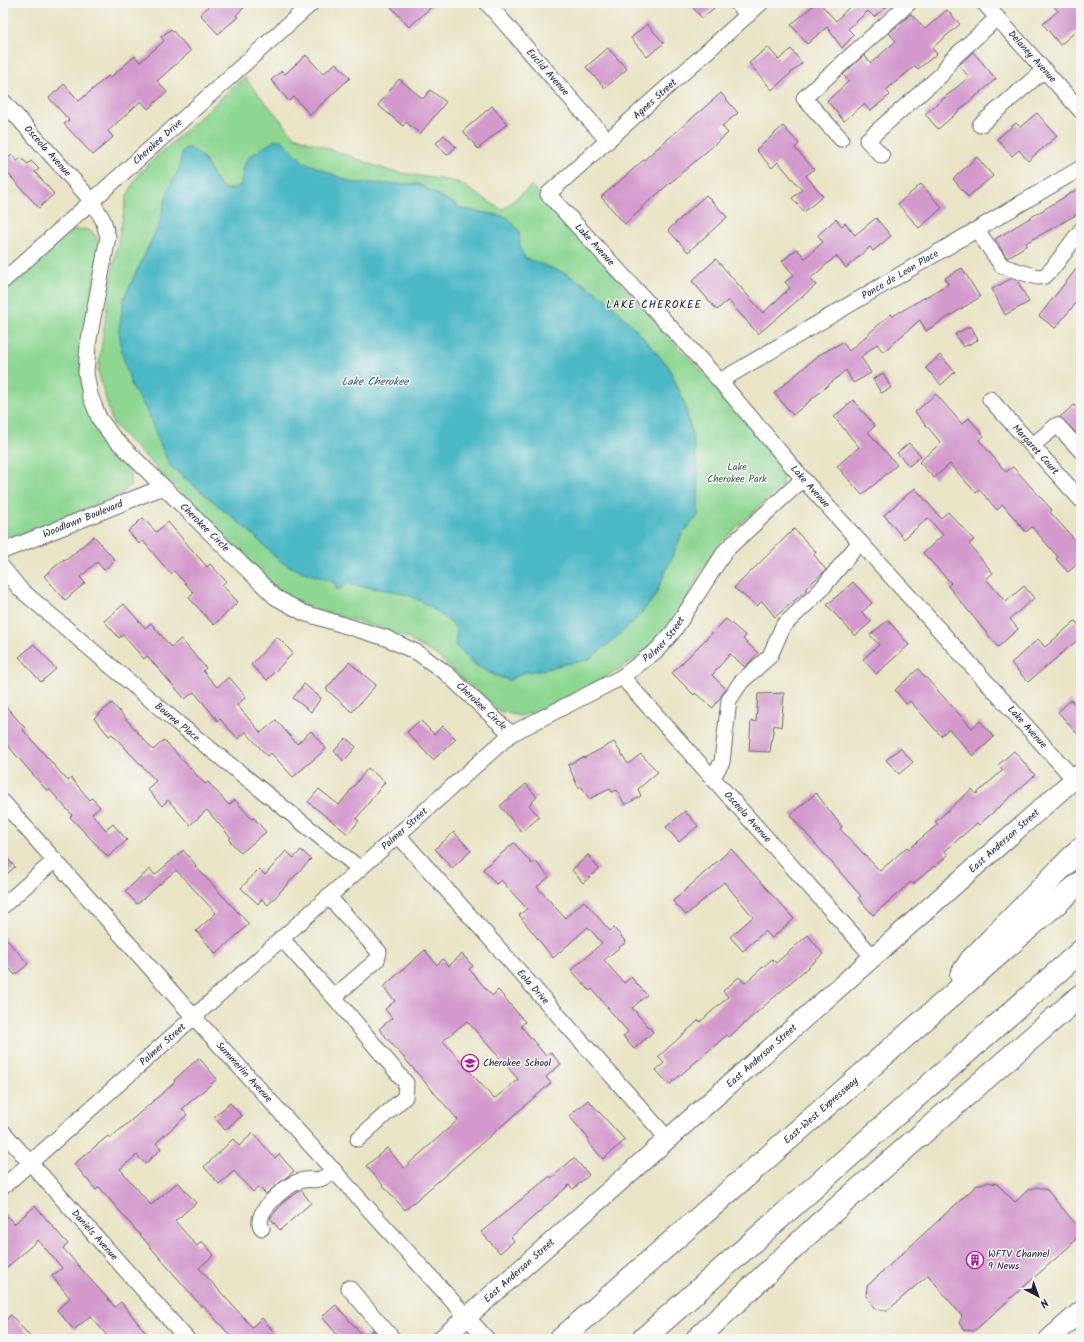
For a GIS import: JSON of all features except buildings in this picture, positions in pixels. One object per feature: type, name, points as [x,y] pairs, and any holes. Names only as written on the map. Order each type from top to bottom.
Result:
[{"type":"highway","points":[[939,1008],[971,960],[1081,848]]},
{"type":"highway","name":"East-West Expressway","points":[[562,1339],[1081,882]]},
{"type":"highway","points":[[643,1339],[1081,951]]},
{"type":"highway","points":[[697,1339],[820,1223],[1081,995]]},
{"type":"main road","name":"East Anderson Street","points":[[442,1339],[1077,776]]},
{"type":"main road","points":[[1053,1338],[1081,1311]]},
{"type":"street","name":"Cherokee Drive","points":[[3,281],[312,3]]},
{"type":"street","name":"Euclid Avenue","points":[[488,3],[608,141]]},
{"type":"street","points":[[737,3],[748,15]]},
{"type":"street","name":"Agnes Street","points":[[548,194],[761,3]]},
{"type":"street","points":[[841,139],[804,98],[909,3]]},
{"type":"street","name":"Delaney Avenue","points":[[984,3],[1081,111]]},
{"type":"street","points":[[882,156],[867,140],[941,76],[951,60],[997,18]]},
{"type":"street","points":[[980,125],[1044,70]]},
{"type":"street","name":"Osceola Avenue","points":[[3,101],[92,201]]},
{"type":"street","name":"Ponce de Leon Place","points":[[720,381],[1081,168]]},
{"type":"street","name":"Lake Avenue","points":[[548,194],[720,381],[803,479],[860,542],[1077,776]]},
{"type":"street","name":"Cherokee Circle","points":[[92,201],[103,220],[108,237],[88,345],[86,373],[90,395],[99,418],[112,436],[275,597],[304,613],[386,638],[418,653],[446,673],[512,734]]},
{"type":"street","points":[[977,230],[1002,266],[1038,277],[1046,276],[1081,230]]},
{"type":"street","name":"Margaret Court","points":[[990,399],[1081,500]]},
{"type":"street","points":[[1032,446],[1057,425],[1081,451]]},
{"type":"street","name":"Palmer Street","points":[[3,1187],[280,938],[512,734],[622,677],[657,650],[673,632],[726,550],[803,479]]},
{"type":"street","name":"Woodlawn Boulevard","points":[[3,551],[163,487]]},
{"type":"street","points":[[712,778],[722,762],[729,700],[741,682],[770,656],[783,626],[819,592],[860,542]]},
{"type":"street","name":"Bourne Place","points":[[3,568],[20,589],[173,719],[359,868]]},
{"type":"street","name":"Osceola Avenue","points":[[622,677],[873,957]]},
{"type":"street","name":"Summerlin Avenue","points":[[3,802],[193,1016],[487,1339]]},
{"type":"street","name":"Eola Drive","points":[[398,835],[668,1138]]},
{"type":"street","points":[[3,906],[55,860]]},
{"type":"street","points":[[328,896],[379,952],[378,960],[334,997]]},
{"type":"street","points":[[280,938],[334,997],[406,1083],[405,1097],[358,1139]]},
{"type":"street","name":"Daniels Avenue","points":[[3,1132],[187,1339]]},
{"type":"street","points":[[262,1228],[259,1224],[265,1210],[275,1197],[286,1188],[298,1181],[318,1181],[327,1177],[334,1170]]},
{"type":"street","points":[[349,1288],[393,1339]]},
{"type":"green space","name":"Lake Cherokee Park","points":[[244,77],[294,136],[390,171],[458,182],[502,210],[531,186],[558,212],[677,346],[700,369],[779,460],[783,468],[782,486],[719,544],[699,574],[685,602],[664,635],[637,657],[615,672],[539,711],[520,716],[499,711],[436,655],[405,637],[386,629],[329,614],[287,597],[262,575],[113,424],[98,371],[112,273],[127,195],[140,172]],"holes":[[[282,140],[304,162],[353,183],[418,184],[463,209],[507,217],[519,231],[520,249],[525,258],[567,274],[604,297],[631,324],[668,366],[684,402],[694,444],[698,471],[698,516],[682,534],[655,596],[640,615],[618,636],[588,660],[564,664],[539,671],[525,672],[509,680],[495,676],[470,662],[458,629],[439,612],[420,599],[400,592],[346,584],[340,590],[336,589],[335,582],[298,570],[280,561],[248,530],[169,465],[146,409],[132,387],[124,298],[159,225],[168,190],[179,169],[205,160],[218,183],[222,187],[227,189],[241,185],[242,168],[251,155]]]},
{"type":"green space","points":[[85,229],[95,235],[98,240],[99,247],[80,370],[130,468],[130,485],[121,495],[3,542],[3,293],[73,230]]},
{"type":"water","name":"Lake Cherokee","points":[[275,140],[282,140],[304,162],[353,183],[418,184],[463,209],[507,217],[519,231],[520,249],[525,258],[567,274],[604,297],[631,324],[668,366],[684,402],[694,444],[698,471],[698,516],[682,534],[655,596],[640,615],[618,636],[588,660],[564,664],[539,671],[525,672],[509,680],[492,674],[479,667],[455,645],[457,629],[443,616],[430,607],[418,600],[394,591],[346,584],[338,590],[334,582],[298,570],[280,561],[248,530],[169,465],[146,409],[132,387],[122,354],[119,329],[124,298],[159,225],[168,190],[179,169],[182,152],[185,148],[190,148],[201,156],[214,178],[222,187],[233,189],[241,185],[244,168],[250,157]]},
{"type":"place","name":"Cherokee School","points":[[470,1063]]},
{"type":"place","name":"WFTV Channel 9 News","points":[[975,1260]]},
{"type":"district","name":"LAKE CHEROKEE","points":[[654,305]]}]
